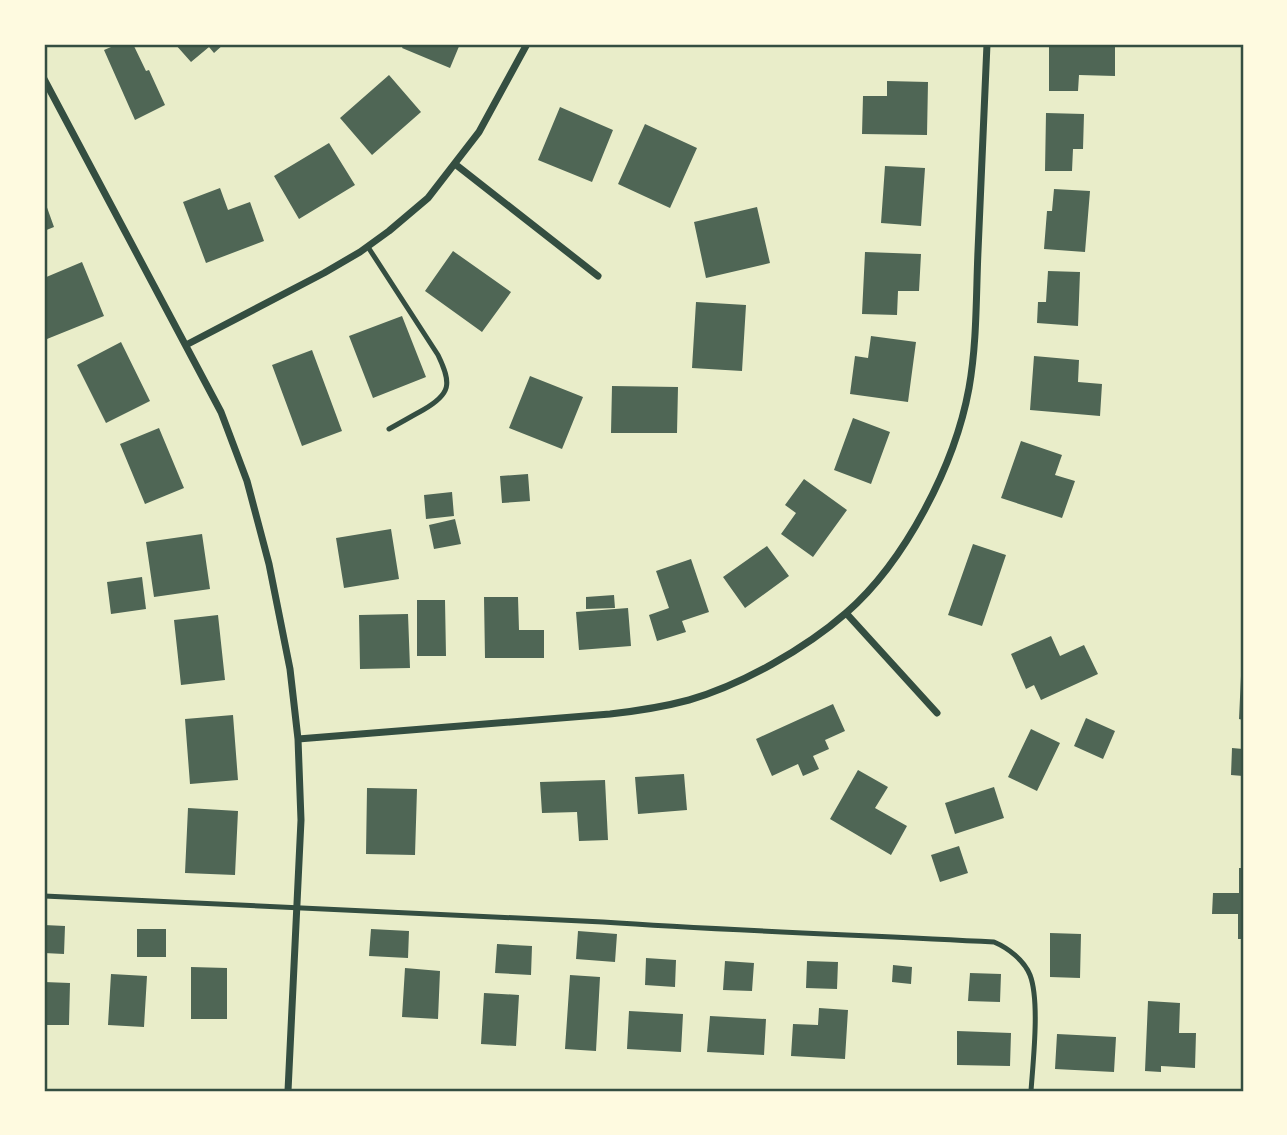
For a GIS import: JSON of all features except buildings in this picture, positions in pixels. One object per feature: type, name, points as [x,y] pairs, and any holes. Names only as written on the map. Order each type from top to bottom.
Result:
[{"type":"street","points":[[186,345],[368,247],[428,198],[480,132],[527,44]]},
{"type":"street","points":[[298,739],[610,715],[689,700],[754,674],[797,649],[846,613],[861,598],[911,535],[939,484],[957,437],[969,388],[975,327],[986,44]]},
{"type":"street","points":[[44,79],[221,412],[247,481],[269,564],[290,669],[298,739],[301,820],[288,1091]]},
{"type":"street","points":[[455,164],[598,276]]},
{"type":"street","points":[[846,613],[937,713]]},
{"type":"lane","points":[[368,247],[439,355],[446,370],[447,386],[441,400],[389,429]]},
{"type":"lane","points":[[44,897],[994,942],[1006,947],[1030,975],[1034,995],[1031,1091]]}]
